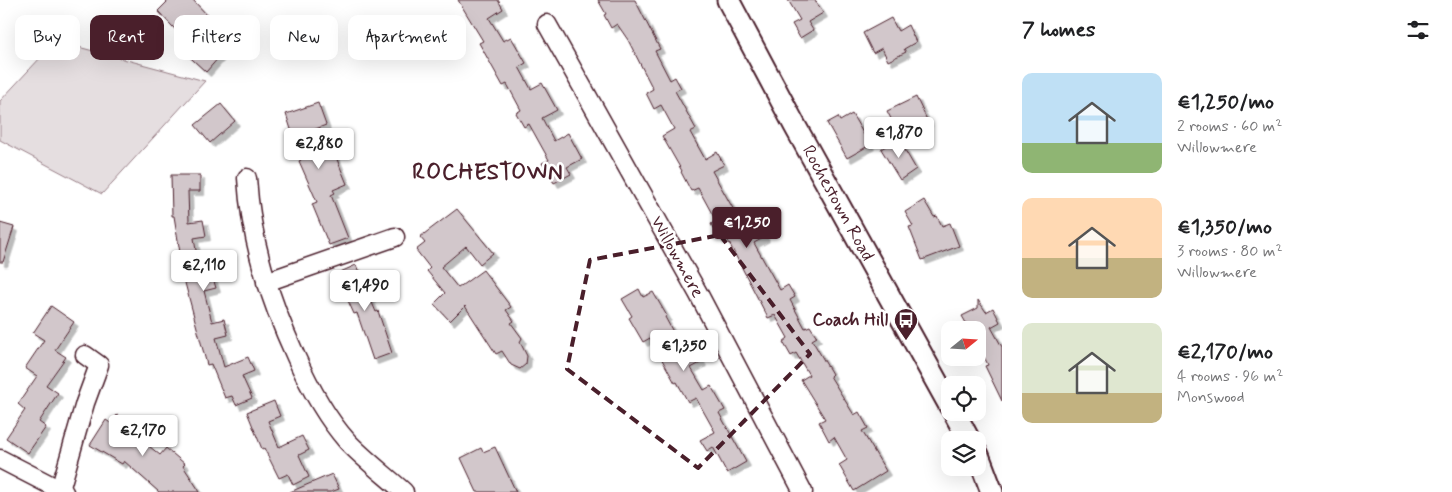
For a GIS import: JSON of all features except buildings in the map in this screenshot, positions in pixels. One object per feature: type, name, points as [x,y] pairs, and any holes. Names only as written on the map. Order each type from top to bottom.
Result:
[{"type":"main road","name":"Rochestown Road","points":[[728,0],[795,126],[941,390]]},
{"type":"main road","points":[[986,476],[992,492]]},
{"type":"street","name":"Willowmere","points":[[547,24],[698,293],[803,492]]},
{"type":"street","points":[[247,178],[249,210],[266,282],[286,335],[312,392],[347,440],[404,492]]},
{"type":"street","points":[[266,282],[395,237]]},
{"type":"street","points":[[0,460],[62,491],[85,403],[99,365],[85,354]]},
{"type":"highlighted area","points":[[720,235],[810,354],[698,468],[567,369],[590,260]]},
{"type":"shaded area","points":[[80,47],[90,50],[90,60],[127,60],[205,81],[102,194],[0,140],[0,101],[38,60],[80,60]]},
{"type":"place","name":"Coach Hill","points":[[906,341]]},
{"type":"district","name":"ROCHESTOWN","points":[[488,173]]}]
